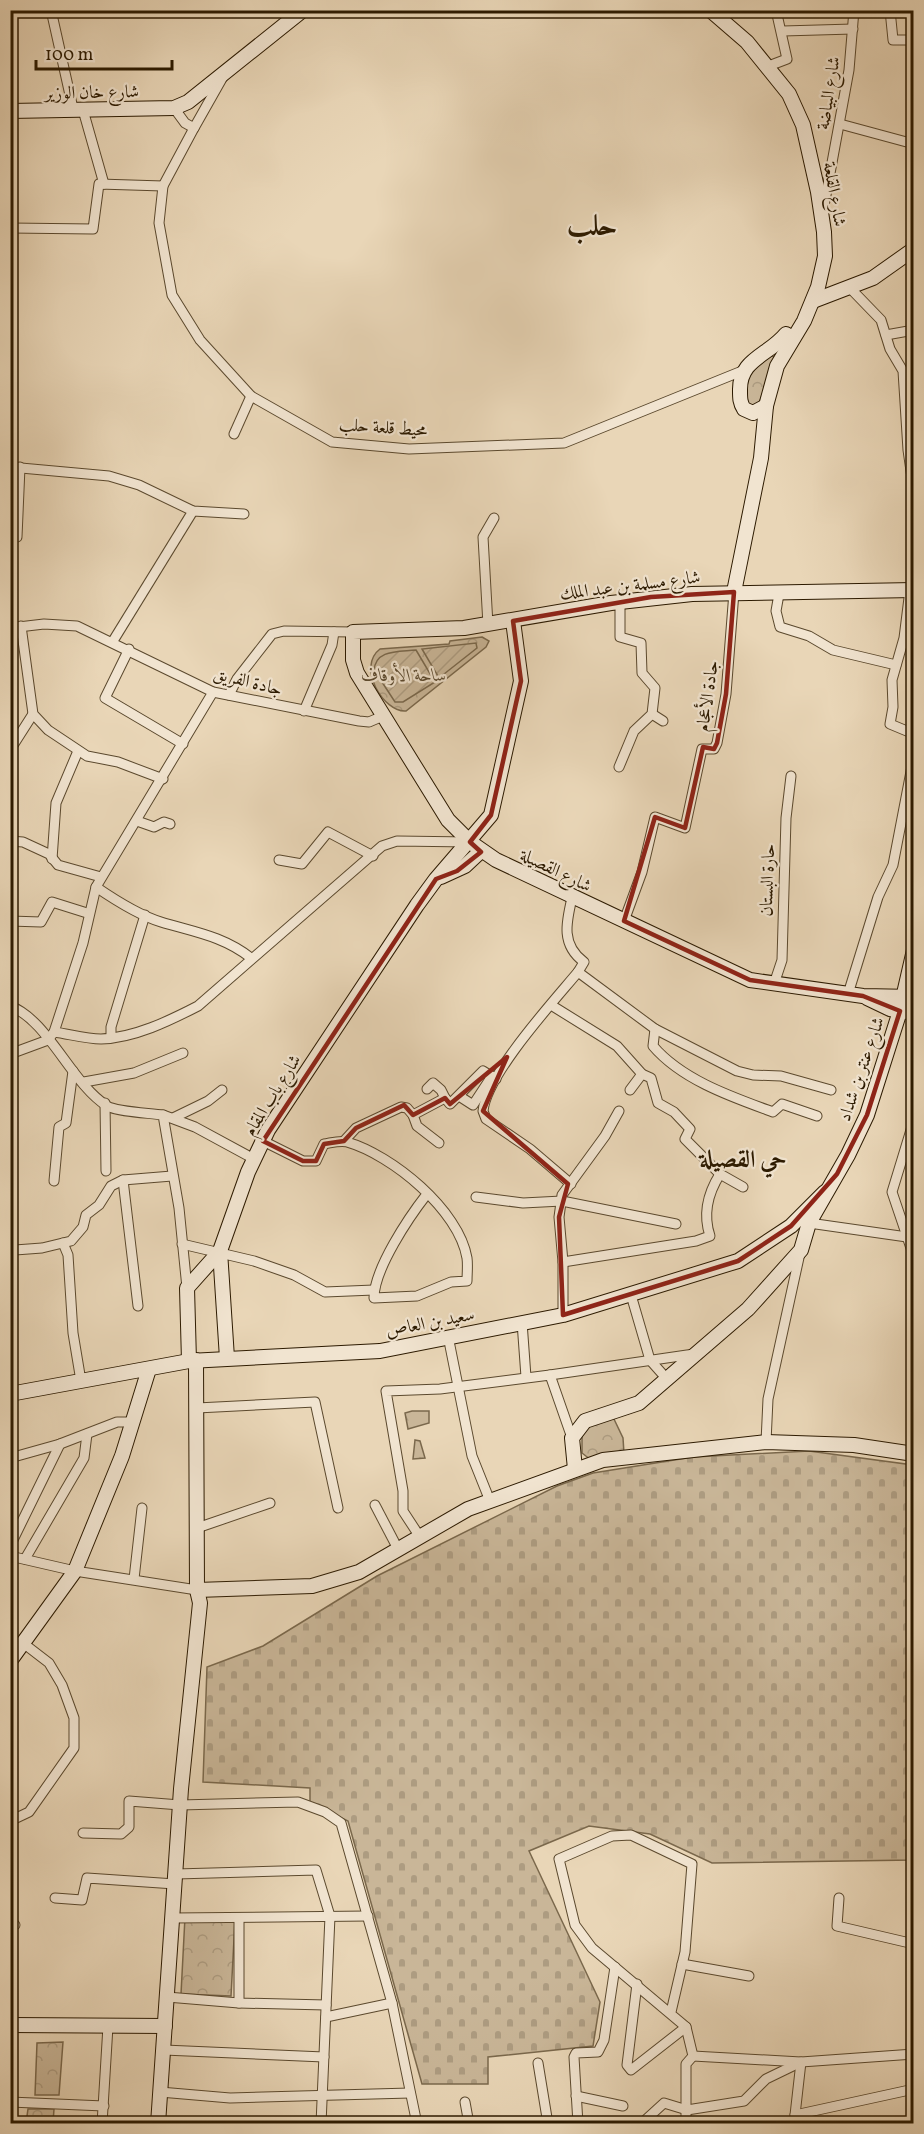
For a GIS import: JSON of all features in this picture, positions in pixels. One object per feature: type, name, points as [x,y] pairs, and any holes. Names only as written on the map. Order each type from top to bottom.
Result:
[{"type":"street","points":[[51,10],[78,107],[104,184]]},
{"type":"street","points":[[173,105],[296,10]]},
{"type":"street","points":[[173,105],[188,102],[303,10]]},
{"type":"street","points":[[700,10],[740,44],[775,88],[793,123],[804,160],[815,220],[816,256],[803,306],[779,350],[750,362],[742,371],[741,405],[753,413],[766,406]]},
{"type":"street","name":"شارع القلعة","points":[[710,10],[733,28],[789,94],[803,125],[822,215],[825,256],[813,301],[779,350],[766,406],[761,458],[734,592]]},
{"type":"street","points":[[766,67],[787,59],[783,32],[776,10]]},
{"type":"street","name":"شارع البياضة","points":[[822,215],[840,124],[854,10]]},
{"type":"street","points":[[890,10],[893,40],[914,40]]},
{"type":"street","points":[[783,32],[853,29]]},
{"type":"street","name":"محيط قلعة حلب","points":[[227,69],[163,186],[159,223],[170,274],[172,296],[201,340],[251,396],[332,442],[409,449],[564,443],[742,371]]},
{"type":"street","name":"شارع خان الوزير","points":[[10,104],[78,107]]},
{"type":"street","points":[[173,105],[185,123],[194,128]]},
{"type":"street","name":"شارع خان الوزير","points":[[10,111],[173,105]]},
{"type":"street","points":[[840,124],[914,144]]},
{"type":"street","points":[[10,228],[93,229],[99,184],[163,186]]},
{"type":"street","points":[[813,301],[873,278],[914,249]]},
{"type":"street","points":[[849,288],[881,320],[903,371],[909,397],[908,450],[914,492]]},
{"type":"street","points":[[886,335],[914,330]]},
{"type":"street","points":[[234,434],[251,396]]},
{"type":"street","points":[[10,540],[17,537],[15,467],[124,480],[194,511],[244,514]]},
{"type":"street","points":[[113,641],[194,511]]},
{"type":"street","points":[[488,625],[483,537],[494,519]]},
{"type":"street","points":[[912,590],[904,638],[896,664],[890,724],[914,734]]},
{"type":"street","name":"شارع مسلمة بن عبد الملك","points":[[353,632],[430,630],[488,625],[620,601],[734,592],[779,594],[912,590]]},
{"type":"street","name":"جادة الأعجام","points":[[624,921],[642,872],[655,817],[686,828],[702,749],[714,749],[717,743],[726,694],[734,592]]},
{"type":"street","points":[[779,594],[776,611],[780,627],[808,636],[833,650],[896,664]]},
{"type":"street","points":[[619,767],[634,732],[652,714],[655,688],[642,674],[641,644],[620,637],[620,601]]},
{"type":"street","name":"شارع باب المقام","points":[[227,1359],[220,1251],[254,1159],[263,1141],[436,879],[457,871],[475,847],[491,815],[521,681],[513,621]]},
{"type":"street","name":"جادة الفريق","points":[[10,628],[44,624],[77,626],[113,641],[213,692],[369,722],[383,716]]},
{"type":"street","points":[[21,626],[33,714],[56,736],[87,756],[118,762],[163,779]]},
{"type":"street","points":[[304,711],[332,645],[334,632]]},
{"type":"street","points":[[229,695],[237,679],[272,634],[353,632]]},
{"type":"street","name":"شارع القصيلة","points":[[353,632],[356,670],[448,820],[475,847],[572,898],[750,980],[863,996],[909,997]]},
{"type":"street","points":[[129,649],[105,698],[183,744]]},
{"type":"street","points":[[51,1036],[83,943],[87,913],[96,887],[113,854],[163,779],[213,692]]},
{"type":"street","points":[[10,750],[33,714]]},
{"type":"street","points":[[652,714],[663,721]]},
{"type":"street","points":[[52,859],[56,803],[78,751]]},
{"type":"street","points":[[848,994],[878,897],[893,865],[914,756]]},
{"type":"street","name":"حارة البستان","points":[[774,984],[782,960],[786,818],[791,776]]},
{"type":"street","points":[[137,821],[154,827],[164,822],[170,824]]},
{"type":"street","points":[[279,860],[302,864],[328,832],[373,856]]},
{"type":"street","points":[[10,840],[23,842],[45,852],[58,865],[101,877]]},
{"type":"street","points":[[10,1054],[51,1036],[102,1039],[139,1031],[198,1006],[382,846],[397,841],[475,847]]},
{"type":"street","points":[[96,887],[144,915],[218,936],[234,944],[251,958]]},
{"type":"street","points":[[459,1096],[473,1105],[584,962],[574,955],[565,932],[572,898]]},
{"type":"street","points":[[10,921],[40,922],[52,902],[87,913]]},
{"type":"street","points":[[111,1037],[111,1027],[144,915]]},
{"type":"street","name":"شارع عنتر بن شداد","points":[[825,1192],[848,1155],[867,1115],[907,1012],[914,950]]},
{"type":"street","points":[[578,972],[655,1029],[737,1071],[753,1075],[782,1076],[831,1090]]},
{"type":"street","name":"شارع القصيلة","points":[[863,996],[907,1012]]},
{"type":"street","points":[[551,1005],[617,1046],[642,1074],[651,1078],[658,1102],[674,1112],[690,1129],[685,1139],[720,1174],[743,1187]]},
{"type":"street","points":[[10,1006],[22,1010],[51,1036],[73,1071],[108,1107],[173,1118],[195,1127],[254,1159]]},
{"type":"street","points":[[655,1029],[653,1046],[665,1059],[725,1094],[773,1112],[782,1104],[817,1116]]},
{"type":"street","points":[[84,1082],[134,1073],[183,1053]]},
{"type":"street","points":[[54,1181],[59,1127],[66,1123],[73,1071]]},
{"type":"street","points":[[427,1089],[433,1083],[441,1090],[450,1104],[483,1071],[494,1078]]},
{"type":"street","points":[[630,1090],[642,1074]]},
{"type":"street","points":[[494,1078],[483,1107],[486,1119],[530,1149],[571,1184]]},
{"type":"street","points":[[173,1118],[208,1101],[222,1090]]},
{"type":"street","points":[[413,1114],[445,1098]]},
{"type":"street","points":[[105,1103],[106,1171]]},
{"type":"street","points":[[344,1141],[356,1128],[401,1107],[407,1108],[413,1114],[417,1126],[439,1143]]},
{"type":"street","points":[[563,1315],[563,1262],[559,1216],[562,1195],[605,1136],[619,1111]]},
{"type":"street","points":[[158,2124],[180,1805],[200,1603],[197,1590],[197,1408],[182,1244],[163,1115]]},
{"type":"street","points":[[914,1120],[892,1192],[914,1257]]},
{"type":"street","points":[[263,1141],[303,1161],[316,1161],[324,1144],[344,1141],[377,1157],[427,1194],[444,1211],[467,1257],[467,1281],[451,1282],[417,1296],[374,1298],[375,1281],[383,1269],[394,1242],[427,1194]]},
{"type":"street","points":[[563,1262],[710,1236],[705,1220],[706,1210],[720,1174]]},
{"type":"street","points":[[15,1250],[42,1248],[70,1240],[83,1227],[86,1215],[99,1205],[111,1186],[123,1180],[172,1176]]},
{"type":"street","points":[[123,1180],[138,1306]]},
{"type":"street","points":[[766,1442],[768,1399],[801,1250],[809,1223],[825,1192]]},
{"type":"street","name":"سعيد بن العاص","points":[[10,1394],[192,1361],[380,1351],[563,1315],[738,1261],[752,1254],[791,1226],[825,1192]]},
{"type":"street","points":[[476,1197],[523,1203],[562,1201],[675,1224]]},
{"type":"street","points":[[809,1223],[909,1238]]},
{"type":"street","points":[[63,1242],[68,1255],[72,1333],[81,1381]]},
{"type":"street","points":[[182,1244],[220,1251],[294,1275],[325,1292],[374,1290]]},
{"type":"street","points":[[572,1438],[585,1421],[639,1403],[748,1309],[801,1250]]},
{"type":"street","points":[[187,1288],[220,1251]]},
{"type":"street","points":[[631,1295],[650,1360],[666,1378]]},
{"type":"street","points":[[522,1322],[526,1377]]},
{"type":"street","points":[[448,1336],[472,1456],[490,1501]]},
{"type":"street","points":[[420,1537],[403,1511],[403,1491],[386,1390],[458,1387],[694,1354]]},
{"type":"street","points":[[10,1661],[75,1571],[122,1456],[149,1369]]},
{"type":"street","points":[[550,1375],[572,1438],[575,1469]]},
{"type":"street","points":[[197,1408],[315,1402],[338,1509]]},
{"type":"street","points":[[10,1458],[60,1444],[117,1422],[133,1422]]},
{"type":"street","points":[[10,1568],[84,1458],[87,1434]]},
{"type":"street","points":[[17,1557],[75,1571],[197,1590],[312,1586],[359,1572],[468,1509],[603,1460],[766,1442],[854,1445],[914,1454]]},
{"type":"street","points":[[10,1546],[60,1444]]},
{"type":"street","points":[[197,1528],[270,1503]]},
{"type":"street","points":[[375,1504],[398,1550]]},
{"type":"street","points":[[134,1579],[142,1508]]},
{"type":"street","points":[[10,1821],[29,1812],[74,1748],[74,1718],[62,1685],[49,1663],[23,1643]]},
{"type":"street","points":[[83,1833],[121,1834],[129,1827],[129,1801],[180,1805],[298,1802],[325,1812],[341,1823],[392,2003],[417,2124]]},
{"type":"street","points":[[671,2012],[682,1964],[692,1864],[631,1835],[612,1836],[559,1860],[575,1925],[592,1948],[671,2012],[686,2027],[693,2056]]},
{"type":"street","points":[[55,1898],[82,1900],[87,1878],[175,1879],[316,1870],[330,1916],[321,2124]]},
{"type":"street","points":[[839,1898],[837,1926],[914,1944]]},
{"type":"street","points":[[173,1918],[368,1916]]},
{"type":"street","points":[[238,2003],[239,1918]]},
{"type":"street","points":[[682,1964],[749,1976]]},
{"type":"street","points":[[578,2124],[574,2057],[576,2053],[598,2052],[601,2046],[615,1967]]},
{"type":"street","points":[[637,1984],[627,2065],[631,2070],[686,2027]]},
{"type":"street","points":[[167,1997],[238,2003],[326,2005]]},
{"type":"street","points":[[326,2017],[392,2003]]},
{"type":"street","points":[[10,2025],[165,2026]]},
{"type":"street","points":[[102,2124],[108,2026]]},
{"type":"street","points":[[164,2050],[324,2057]]},
{"type":"street","points":[[693,2056],[801,2062],[914,2054]]},
{"type":"street","points":[[686,2124],[686,2064],[693,2056]]},
{"type":"street","points":[[641,2124],[664,2103],[687,2110],[744,2101],[766,2079],[801,2062]]},
{"type":"street","points":[[795,2115],[801,2062]]},
{"type":"street","points":[[538,2063],[548,2124]]},
{"type":"street","points":[[795,2115],[914,2089]]},
{"type":"street","points":[[160,2092],[230,2098],[410,2093]]},
{"type":"street","points":[[576,2097],[623,2106]]},
{"type":"street","points":[[10,2102],[104,2106]]},
{"type":"street","points":[[465,2102],[469,2124]]},
{"type":"street","points":[[795,2115],[805,2124]]},
{"type":"highlighted area","points":[[734,592],[726,694],[717,743],[714,749],[703,747],[685,828],[655,817],[624,921],[750,980],[863,996],[900,1011],[867,1115],[837,1174],[791,1226],[738,1261],[563,1315],[559,1217],[568,1184],[483,1111],[507,1057],[450,1104],[445,1098],[413,1115],[404,1105],[356,1128],[344,1141],[324,1144],[316,1161],[303,1161],[263,1141],[436,879],[457,871],[481,852],[470,842],[491,815],[521,681],[513,621],[651,597]]},
{"type":"green space","points":[[771,356],[776,357],[758,406],[747,407],[744,374]]},
{"type":"green space","name":"ساحة الأوقاف","points":[[482,637],[489,641],[486,647],[406,711],[389,705],[376,688],[371,667],[373,657],[380,649],[449,644],[450,641]]},
{"type":"green space","points":[[476,643],[477,648],[439,678],[422,649]]},
{"type":"green space","points":[[416,650],[435,682],[403,702],[395,702],[380,679],[381,673],[374,671],[375,664],[383,655]]},
{"type":"green space","points":[[429,1411],[429,1423],[408,1429],[405,1413]]},
{"type":"green space","points":[[613,1417],[623,1438],[624,1454],[591,1460],[582,1453],[582,1431],[588,1423]]},
{"type":"green space","points":[[415,1440],[420,1441],[425,1458],[413,1459]]},
{"type":"green space","points":[[809,1451],[913,1465],[913,1860],[712,1863],[650,1834],[589,1826],[529,1851],[600,2002],[593,2046],[488,2057],[488,2084],[422,2084],[348,1821],[310,1803],[310,1788],[203,1782],[207,1667],[263,1646],[377,1576],[557,1486],[593,1473],[693,1457]]},
{"type":"green space","points":[[185,1917],[235,1920],[231,1996],[181,1994]]},
{"type":"green space","points":[[63,2042],[59,2095],[35,2095],[37,2043]]},
{"type":"green space","points":[[28,2109],[54,2109],[53,2123],[26,2123]]},
{"type":"district","name":"حلب","points":[[592,225]]},
{"type":"district","name":"حي القصيلة","points":[[743,1159]]}]
